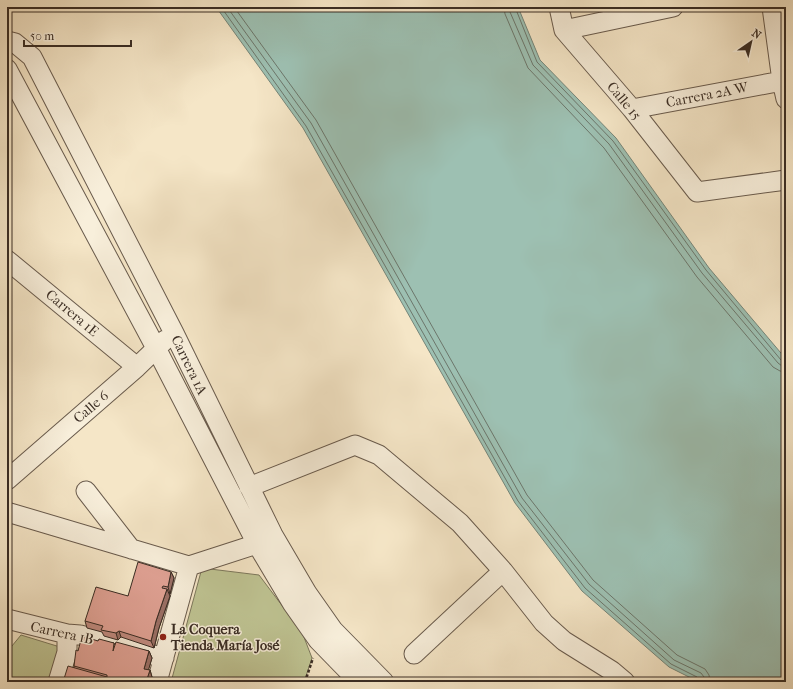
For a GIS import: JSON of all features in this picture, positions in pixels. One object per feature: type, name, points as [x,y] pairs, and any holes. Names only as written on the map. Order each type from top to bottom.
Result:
[{"type":"street","name":"Calle 15","points":[[558,7],[564,30],[632,109],[697,192],[786,180]]},
{"type":"street","points":[[564,30],[674,7]]},
{"type":"street","points":[[772,7],[784,90]]},
{"type":"street","name":"Carrera 1A","points":[[10,44],[32,57],[174,333],[272,535],[307,593],[333,630],[384,682]]},
{"type":"street","name":"Carrera 1A","points":[[7,69],[156,348],[257,544],[292,603],[318,640],[359,682]]},
{"type":"street","name":"Carrera 2A W","points":[[632,109],[784,90]]},
{"type":"street","name":"Carrera 1E","points":[[7,260],[137,367]]},
{"type":"street","name":"Calle 6","points":[[7,480],[174,333]]},
{"type":"street","points":[[249,486],[355,446],[379,455],[460,523],[549,627],[564,641],[612,671],[625,682]]},
{"type":"street","points":[[86,491],[131,549]]},
{"type":"street","points":[[7,512],[190,566],[257,544]]},
{"type":"street","points":[[157,682],[190,566]]},
{"type":"street","points":[[414,654],[502,571]]},
{"type":"street","name":"Carrera 1B","points":[[7,619],[28,626],[67,634],[80,635],[164,658]]},
{"type":"street","points":[[58,682],[67,652],[67,634]]},
{"type":"path","points":[[305,682],[318,640]]},
{"type":"green space","points":[[202,568],[259,575],[302,632],[312,658],[304,682],[171,682]]},
{"type":"green space","points":[[21,635],[60,647],[49,682],[7,682],[7,652]]},
{"type":"water","points":[[216,7],[518,7],[540,60],[616,138],[709,268],[786,359],[786,682],[699,682],[669,667],[582,591],[515,503],[303,128]]},
{"type":"building","points":[[138,562],[171,572],[168,587],[163,586],[162,588],[167,589],[151,641],[119,631],[116,633],[101,630],[103,626],[85,621],[96,587],[128,596]]},
{"type":"building","points":[[82,636],[98,641],[99,639],[114,643],[113,651],[116,642],[149,651],[144,669],[150,670],[146,682],[63,682],[68,666],[107,677],[107,675],[74,666],[76,650],[78,651]]},
{"type":"place","name":"La Coquera Tienda María José","points":[[163,637]]}]
